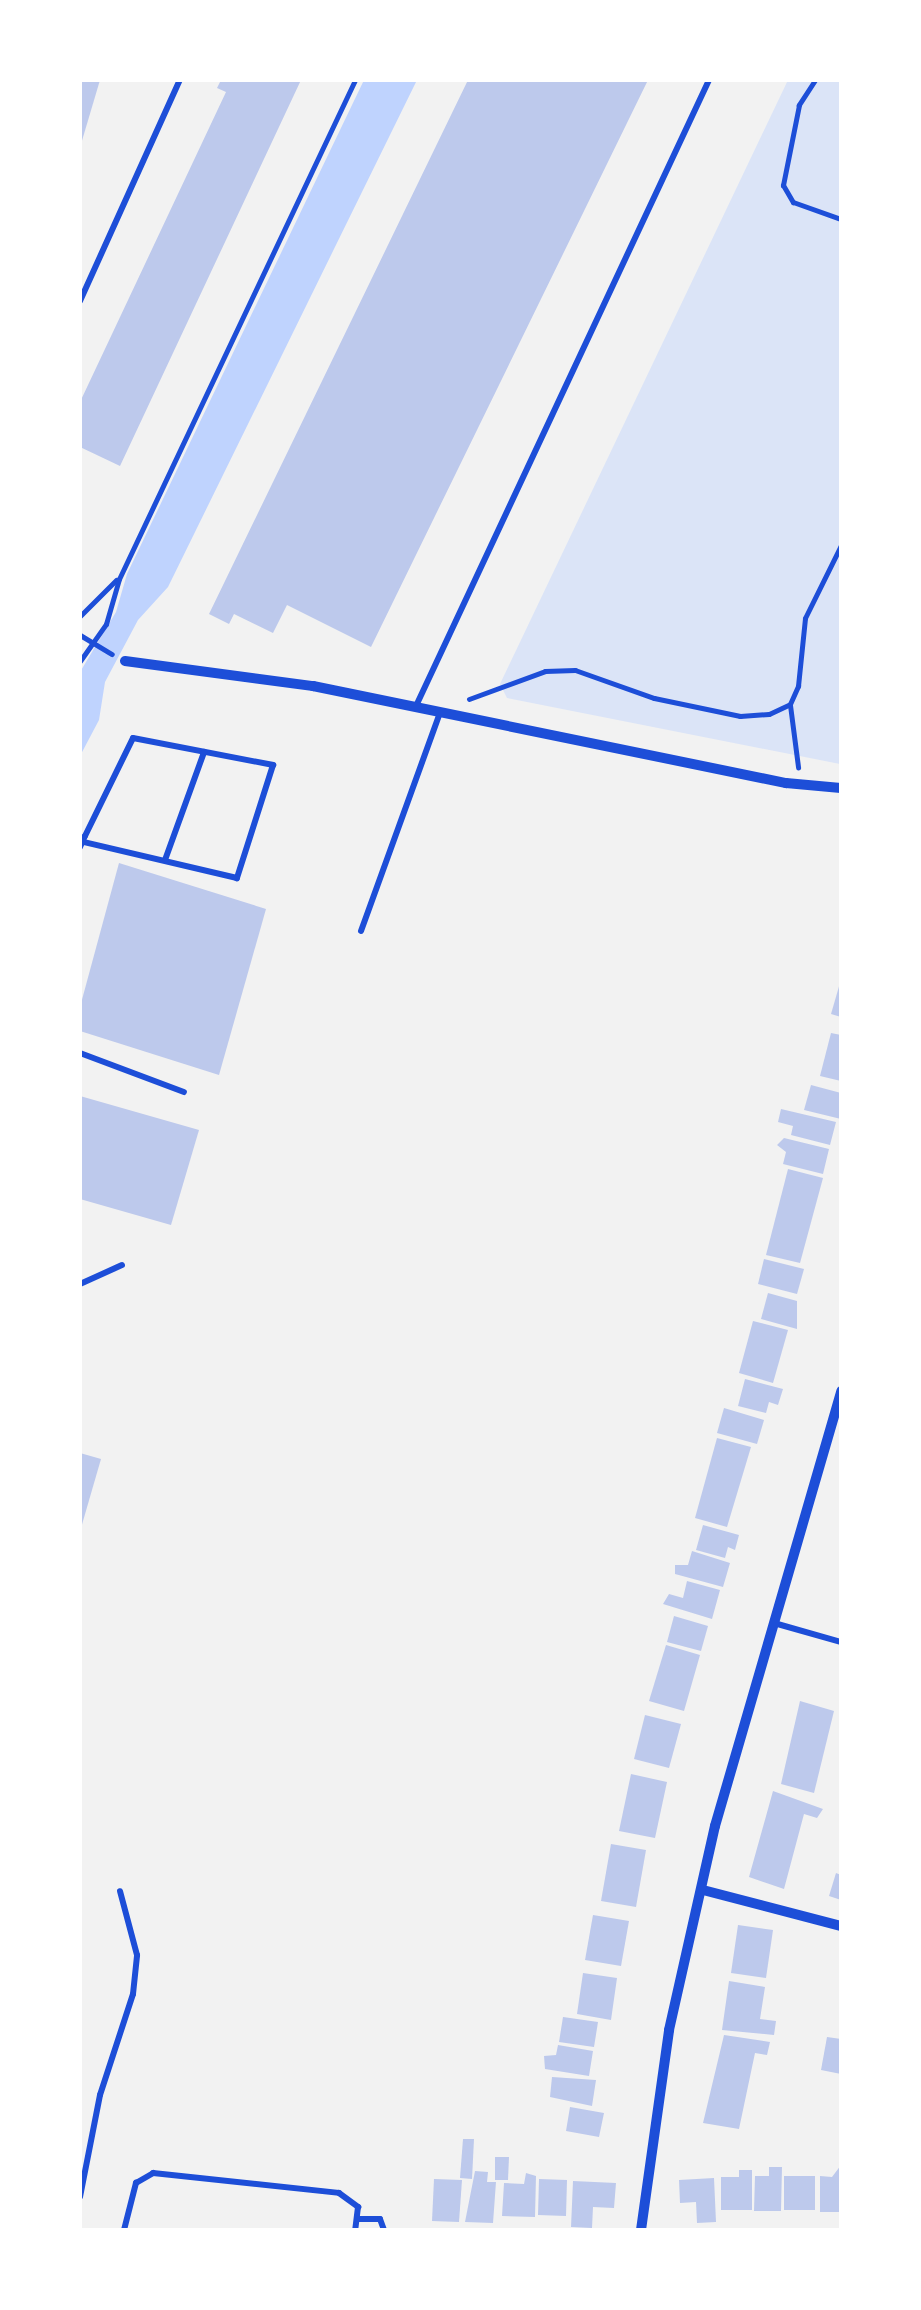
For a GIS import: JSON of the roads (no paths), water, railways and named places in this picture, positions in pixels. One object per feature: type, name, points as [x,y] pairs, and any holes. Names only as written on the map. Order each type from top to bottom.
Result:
[{"type":"street","points":[[125,661],[440,712],[786,783],[799,780],[841,788]]},
{"type":"street","points":[[641,2230],[669,2030],[773,1622],[841,1391]]},
{"type":"street","points":[[703,1890],[841,1926]]},
{"type":"lane","points":[[80,301],[180,80]]},
{"type":"lane","points":[[415,708],[709,80]]},
{"type":"lane","points":[[361,931],[440,712]]},
{"type":"lane","points":[[133,738],[273,764],[237,878],[81,844],[133,738]]},
{"type":"lane","points":[[164,860],[204,752]]},
{"type":"lane","points":[[80,1053],[184,1092]]},
{"type":"lane","points":[[80,1284],[122,1265]]},
{"type":"lane","points":[[773,1622],[841,1642]]},
{"type":"lane","points":[[80,2197],[100,2095],[133,1994],[136,1955],[120,1891]]},
{"type":"lane","points":[[124,2230],[136,2183],[152,2173],[340,2192],[358,2207],[356,2230]]},
{"type":"lane","points":[[357,2218],[380,2219],[384,2230]]},
{"type":"water","points":[[364,80],[417,80],[168,587],[138,620],[105,682],[99,720],[80,756],[80,672],[116,612],[127,574]]}]
